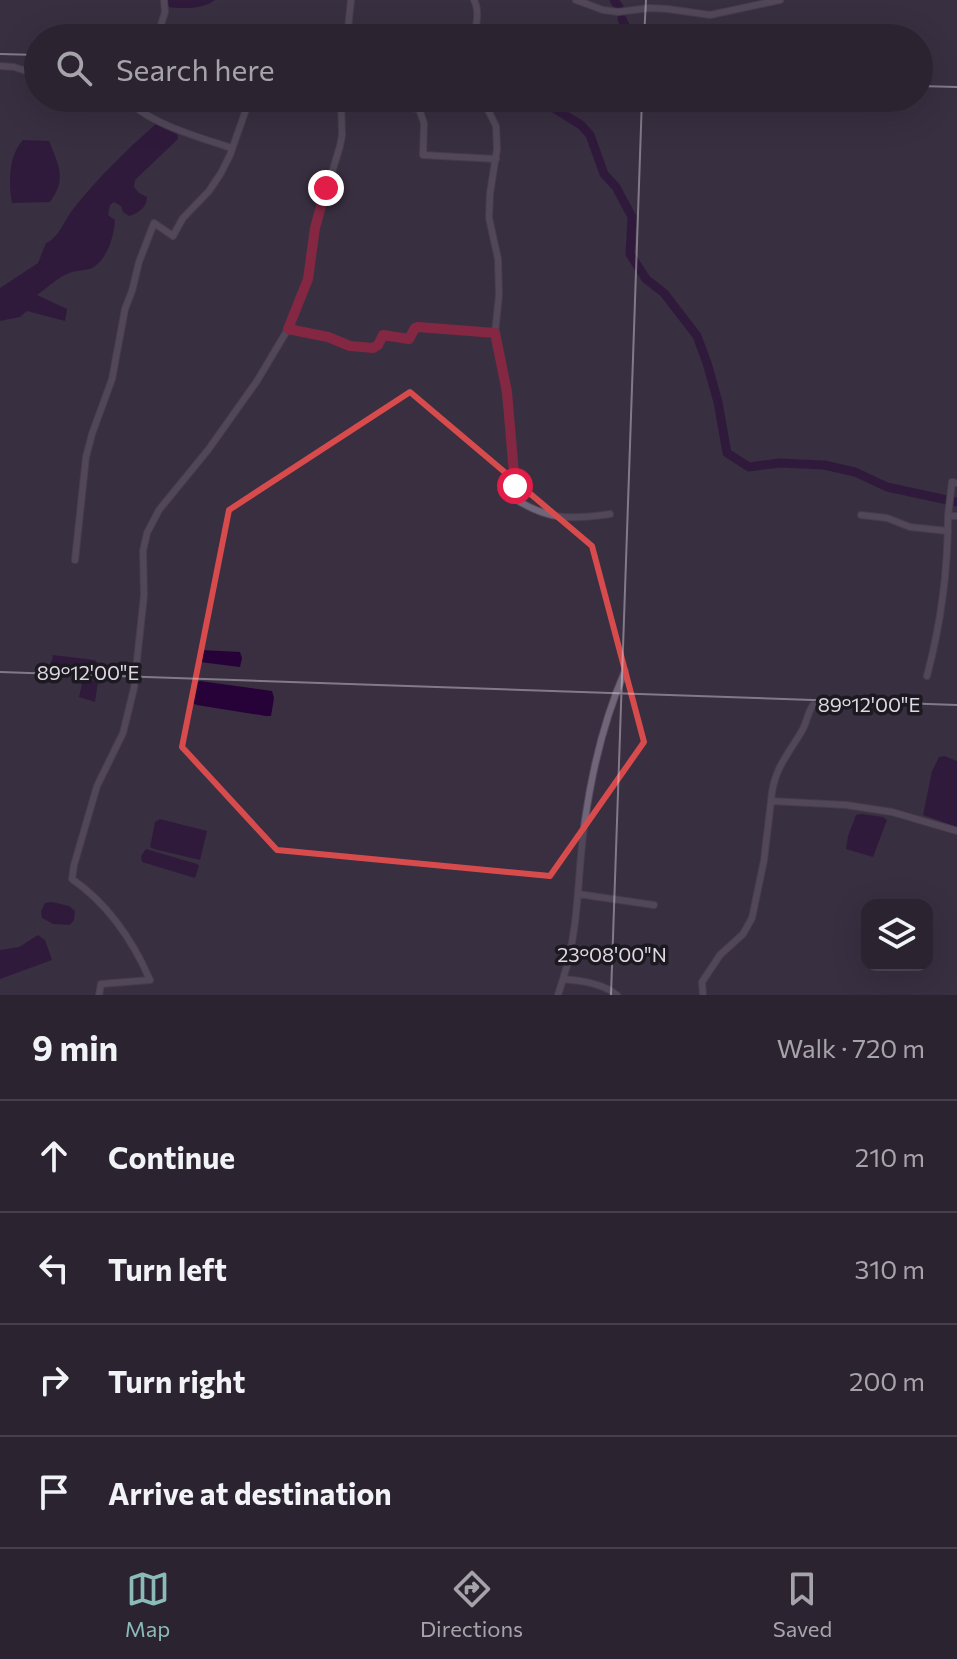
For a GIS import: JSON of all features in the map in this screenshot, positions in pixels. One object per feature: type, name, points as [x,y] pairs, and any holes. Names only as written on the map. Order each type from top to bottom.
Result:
[{"type":"street","points":[[161,24],[164,0]]},
{"type":"street","points":[[348,24],[351,0]]},
{"type":"street","points":[[474,0],[477,4],[476,24]]},
{"type":"street","points":[[576,0],[595,8],[618,12],[649,8],[710,15],[780,0]]},
{"type":"street","points":[[666,0],[668,9]]},
{"type":"street","points":[[0,66],[24,70]]},
{"type":"street","points":[[143,112],[185,133],[232,148]]},
{"type":"street","points":[[75,560],[86,457],[112,379],[125,309],[139,262],[154,223],[173,236],[183,218],[209,191],[221,173],[245,112]]},
{"type":"street","points":[[99,995],[101,984],[150,980],[140,957],[107,910],[86,888],[72,879],[97,786],[123,733],[134,688],[144,595],[143,551],[147,533],[159,510],[208,450],[257,381],[288,329],[308,279],[315,228],[340,146],[341,112]]},
{"type":"street","points":[[420,112],[424,123],[423,155],[496,159]]},
{"type":"street","points":[[489,112],[496,126],[497,149],[489,202],[489,218],[498,259],[499,295],[495,333],[512,439],[515,486],[512,497],[543,515],[585,518],[610,514]]},
{"type":"street","points":[[288,329],[328,337],[350,346],[373,348],[383,335],[409,339],[418,327],[495,333]]},
{"type":"street","points":[[927,676],[943,604],[950,492],[952,482],[957,483]]},
{"type":"street","points":[[861,515],[887,518],[910,527],[948,531]]},
{"type":"street","points":[[948,516],[957,516]]},
{"type":"street","points":[[558,995],[573,939],[585,819],[611,704],[625,671]]},
{"type":"street","points":[[703,995],[702,982],[720,955],[743,934],[752,918],[764,860],[772,784],[813,705]]},
{"type":"street","points":[[771,801],[846,805],[915,818],[957,831]]},
{"type":"street","points":[[578,894],[654,905]]},
{"type":"street","points":[[563,979],[595,984],[616,995]]},
{"type":"highlighted area","points":[[410,392],[592,546],[644,742],[550,876],[277,850],[182,747],[229,510]]},
{"type":"shaded area","points":[[168,0],[215,0],[187,8],[168,7]]},
{"type":"shaded area","points":[[157,123],[177,134],[178,139],[135,180],[134,187],[147,197],[144,207],[129,216],[121,206],[114,202],[110,205],[108,215],[115,220],[114,226],[109,246],[99,263],[65,275],[37,295],[67,309],[65,321],[27,311],[20,317],[0,321],[0,288],[38,263],[46,243],[58,233],[83,197]]},
{"type":"shaded area","points":[[23,140],[49,141],[60,172],[58,186],[50,202],[12,203],[11,169],[15,153]]},
{"type":"shaded area","points":[[201,650],[240,652],[240,667],[200,662],[198,657]]},
{"type":"shaded area","points":[[53,655],[95,660],[98,663],[95,677],[50,667]]},
{"type":"shaded area","points":[[83,679],[98,682],[95,702],[79,697]]},
{"type":"shaded area","points":[[197,682],[272,691],[271,716],[194,704]]},
{"type":"shaded area","points":[[939,757],[957,761],[957,827],[923,815],[932,771]]},
{"type":"shaded area","points":[[856,815],[887,820],[873,857],[846,849]]},
{"type":"shaded area","points":[[160,819],[207,831],[200,860],[150,847],[155,822]]},
{"type":"shaded area","points":[[146,849],[197,864],[195,878],[142,862],[141,856]]},
{"type":"shaded area","points":[[45,903],[69,906],[75,911],[70,925],[53,924],[42,918]]},
{"type":"shaded area","points":[[38,935],[45,940],[52,960],[0,979],[0,950],[19,947]]},
{"type":"waterway","points":[[614,0],[619,7]]},
{"type":"waterway","points":[[622,19],[624,24]]},
{"type":"waterway","points":[[560,112],[581,125],[590,135],[604,174],[616,187],[632,217],[630,254],[646,279],[664,293],[697,336],[718,402],[727,453],[749,467],[780,463],[824,465],[855,472],[887,487],[957,502]]},
{"type":"route","points":[[326,188],[315,228],[308,279],[288,329],[328,337],[350,346],[373,348],[383,335],[409,339],[418,327],[495,333],[507,392],[515,486]]}]
